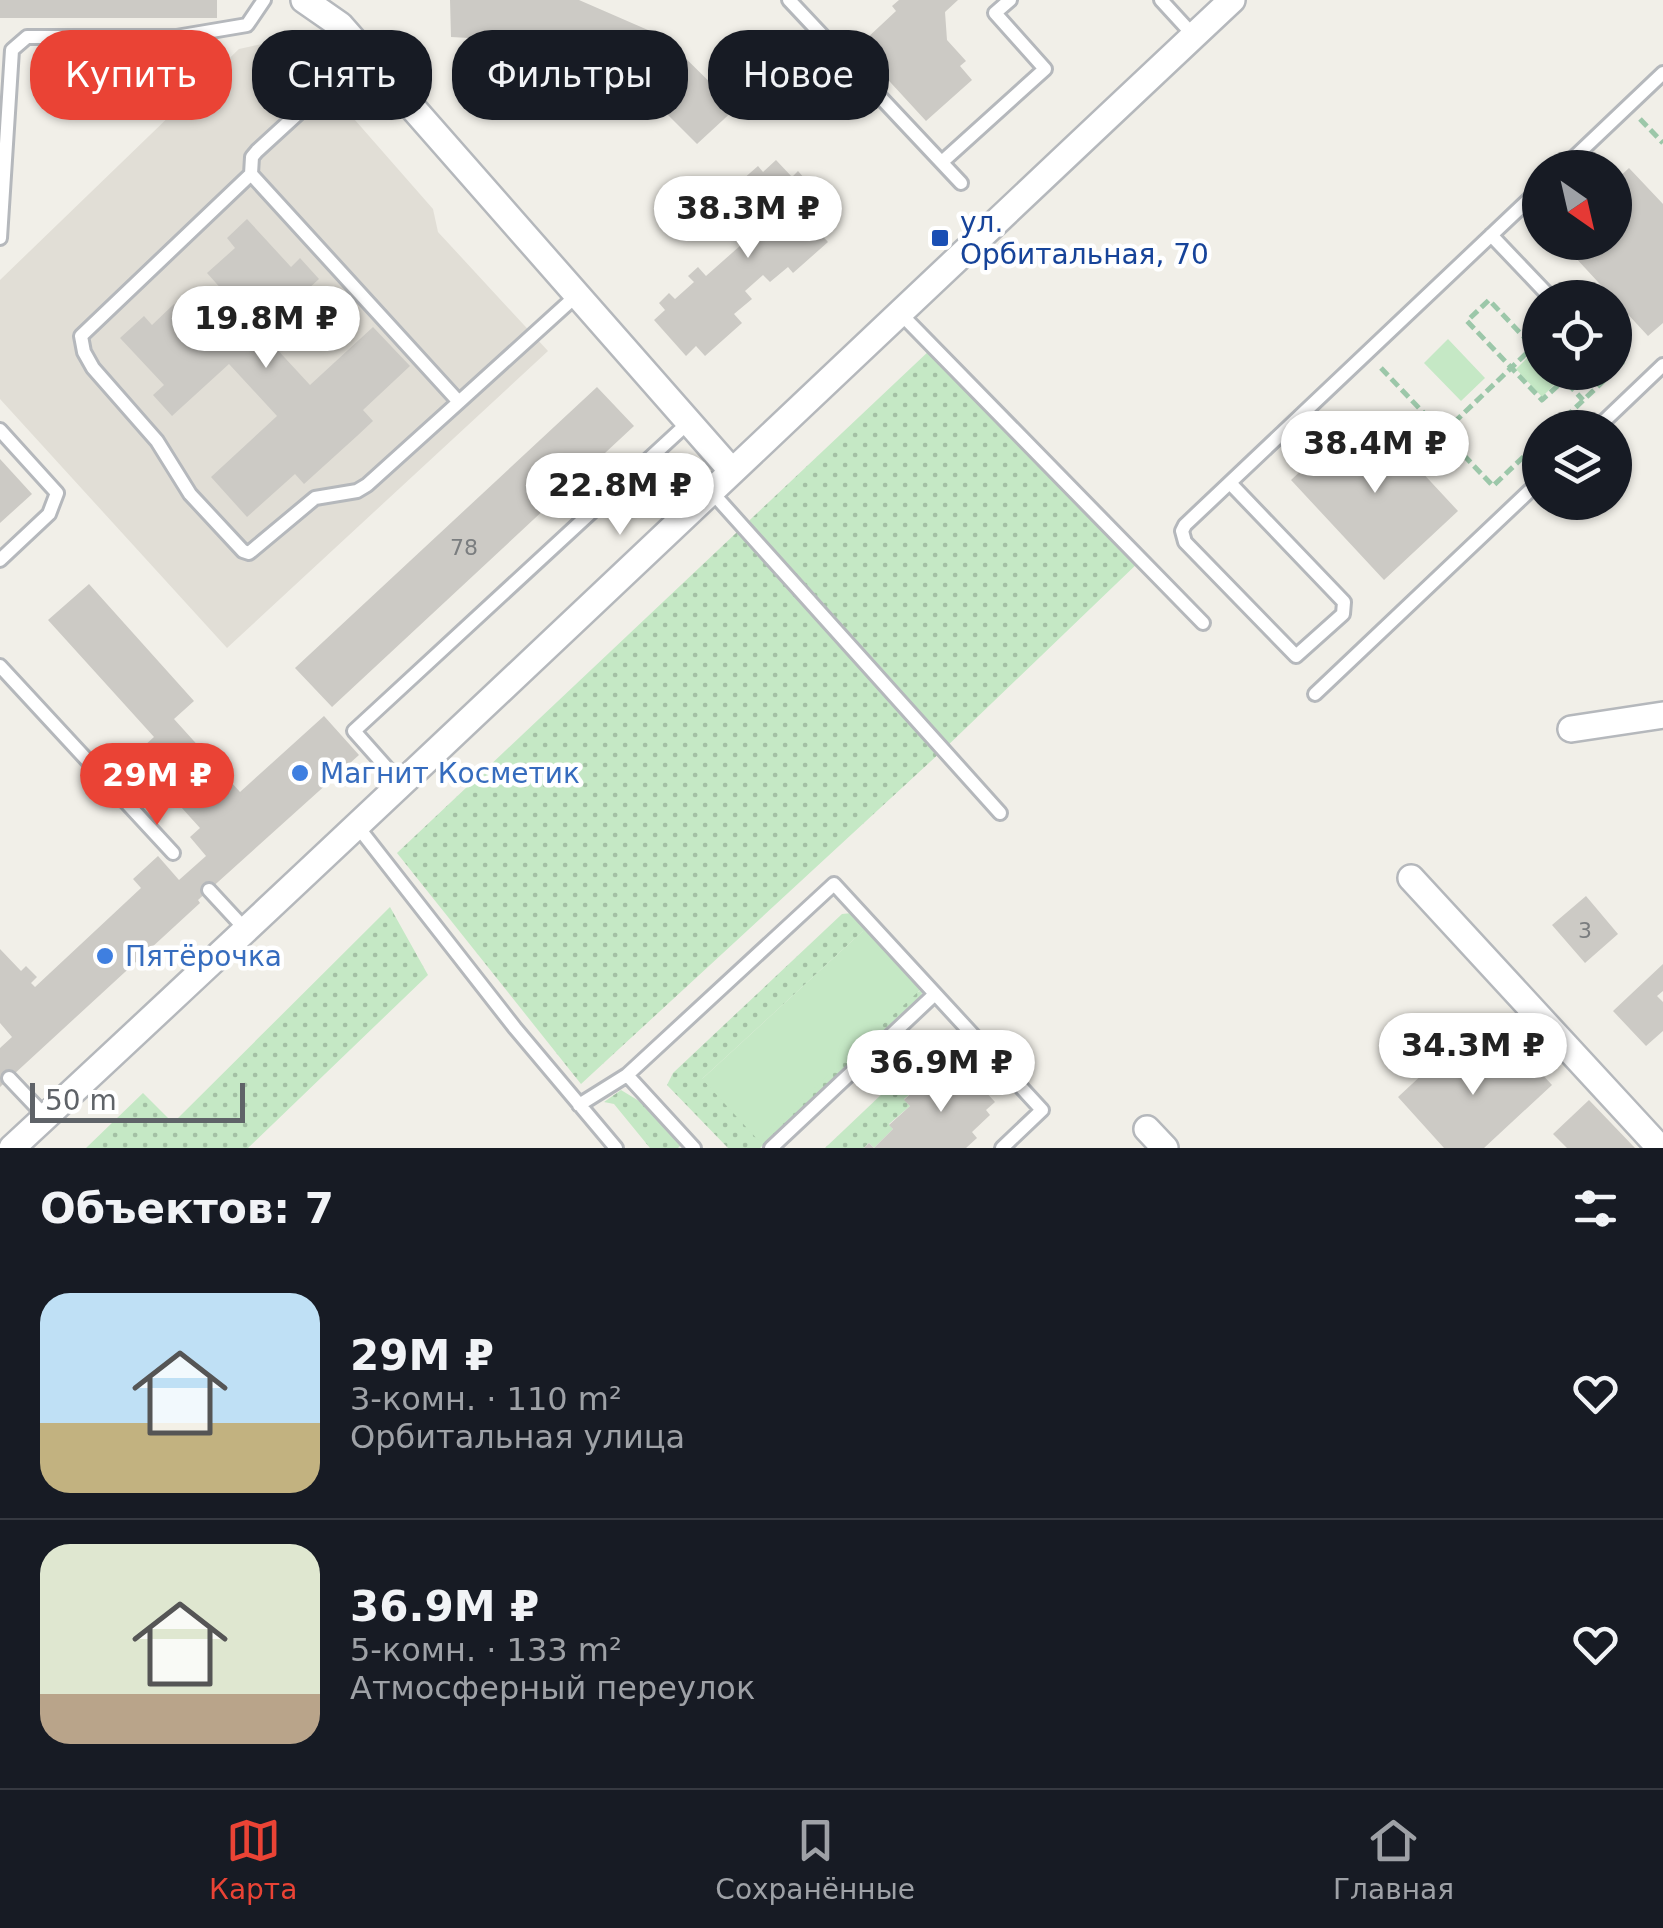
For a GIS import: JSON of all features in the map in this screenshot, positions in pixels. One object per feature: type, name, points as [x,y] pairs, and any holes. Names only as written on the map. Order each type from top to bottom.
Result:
[{"type":"street","points":[[304,0],[344,30]]},
{"type":"street","points":[[12,1148],[1232,0]]},
{"type":"street","points":[[423,120],[731,470]]},
{"type":"street","points":[[1570,729],[1663,715]]},
{"type":"street","points":[[1411,878],[1660,1148]]},
{"type":"street","points":[[1147,1129],[1166,1148]]},
{"type":"lane","points":[[0,238],[12,50],[27,37],[176,38],[247,24],[264,0]]},
{"type":"lane","points":[[789,0],[961,183]]},
{"type":"lane","points":[[942,162],[1045,68],[995,13],[1010,0]]},
{"type":"lane","points":[[1161,0],[1194,36]]},
{"type":"lane","points":[[1582,150],[1663,73]]},
{"type":"lane","points":[[291,120],[257,151],[252,158],[251,174],[81,336],[92,368],[157,441],[190,494],[243,551],[249,553],[314,498],[358,491],[367,485],[578,295]]},
{"type":"lane","points":[[251,174],[460,402]]},
{"type":"lane","points":[[1230,483],[1344,602],[1342,614],[1296,656],[1182,538],[1185,526],[1230,483],[1367,353],[1522,207]]},
{"type":"lane","points":[[1492,236],[1534,280]]},
{"type":"lane","points":[[898,312],[1204,623]]},
{"type":"lane","points":[[1616,410],[1663,365]]},
{"type":"lane","points":[[402,785],[354,731],[689,422]]},
{"type":"lane","points":[[0,430],[57,494],[49,514],[0,560]]},
{"type":"lane","points":[[710,490],[1000,812]]},
{"type":"lane","points":[[1315,694],[1522,498]]},
{"type":"lane","points":[[0,666],[174,852]]},
{"type":"lane","points":[[358,826],[514,1028],[616,1148]]},
{"type":"lane","points":[[580,1105],[627,1075],[834,884],[1042,1110],[1002,1148]]},
{"type":"lane","points":[[209,890],[246,930]]},
{"type":"lane","points":[[772,1148],[935,994]]},
{"type":"lane","points":[[627,1075],[694,1148]]},
{"type":"lane","points":[[9,1078],[46,1117]]},
{"type":"path","points":[[1628,106],[1663,143]]},
{"type":"path","points":[[1522,335],[1489,300],[1467,322],[1522,379]]},
{"type":"path","points":[[1367,353],[1493,486],[1522,458]]},
{"type":"path","points":[[1443,433],[1522,358]]},
{"type":"path","points":[[1532,390],[1542,400],[1553,390]]},
{"type":"path","points":[[1574,390],[1583,400]]},
{"type":"path","points":[[1573,410],[1594,390]]},
{"type":"shaded area","points":[[252,46],[252,120],[355,120],[433,209],[438,232],[548,351],[227,648],[0,399],[0,280],[166,120],[232,120],[232,56],[239,49]]},
{"type":"green space","points":[[1448,339],[1485,378],[1461,401],[1424,363]]},
{"type":"green space","points":[[931,349],[1141,560],[943,750],[581,1084],[397,853]]},
{"type":"green space","points":[[390,907],[428,975],[248,1148],[86,1148],[143,1093],[173,1123]]},
{"type":"green space","points":[[842,914],[859,915],[924,984],[921,997],[760,1148],[728,1148],[667,1085],[673,1073]],"holes":[[[863,931],[920,991],[702,1079]]]},
{"type":"green space","points":[[864,930],[920,990],[758,1140],[702,1079]]},
{"type":"green space","points":[[942,1037],[966,1063],[953,1074],[948,1070],[930,1087],[923,1082],[904,1099],[910,1106],[889,1124],[893,1129],[874,1148],[869,1143],[864,1148],[825,1148]]},
{"type":"green space","points":[[621,1090],[644,1104],[683,1143],[678,1148],[650,1148],[614,1104],[604,1102]]},
{"type":"building","points":[[0,0],[217,0],[217,18],[0,18]]},
{"type":"building","points":[[450,0],[579,0],[648,30],[452,30],[451,37]]},
{"type":"building","points":[[899,0],[958,0],[945,12],[947,40],[966,61],[960,66],[972,80],[926,121],[889,81],[889,30],[876,30],[896,11],[892,6]]},
{"type":"building","points":[[688,61],[708,80],[708,120],[723,120],[697,144],[673,120],[688,120]]},
{"type":"building","points":[[776,160],[792,177],[798,171],[820,196],[812,203],[827,219],[817,230],[828,242],[793,273],[788,267],[770,282],[763,275],[745,291],[752,299],[734,314],[742,323],[705,356],[696,346],[686,356],[654,320],[665,310],[659,303],[669,293],[675,299],[694,282],[688,276],[698,267],[706,276],[750,237],[740,226],[768,209],[742,180],[758,166],[763,172]]},
{"type":"building","points":[[1632,171],[1663,204],[1663,323],[1648,336],[1632,319],[1632,280],[1596,280],[1578,260],[1632,260]]},
{"type":"building","points":[[247,219],[291,267],[300,258],[319,279],[261,332],[310,385],[373,327],[410,366],[363,410],[373,421],[357,436],[304,484],[295,474],[247,517],[211,477],[277,416],[229,364],[172,416],[153,395],[164,385],[120,338],[144,316],[152,325],[174,304],[201,333],[234,303],[207,273],[235,248],[227,238]]},
{"type":"building","points":[[597,387],[634,426],[332,707],[295,668]]},
{"type":"building","points":[[1365,411],[1458,511],[1384,580],[1291,480]]},
{"type":"building","points":[[0,459],[32,494],[0,523]]},
{"type":"building","points":[[89,584],[194,701],[174,719],[240,792],[324,716],[359,755],[0,1087],[0,1048],[12,1037],[0,1023],[0,949],[21,971],[26,966],[37,977],[31,983],[35,987],[141,888],[133,879],[158,856],[179,880],[206,856],[190,837],[200,828],[134,755],[154,737],[48,620]]},
{"type":"building","points":[[1586,896],[1618,934],[1585,963],[1552,925]]},
{"type":"building","points":[[1663,964],[1663,991],[1657,996],[1663,1002],[1663,1031],[1646,1046],[1613,1011]]},
{"type":"building","points":[[1454,1045],[1483,1076],[1516,1046],[1552,1085],[1484,1148],[1444,1148],[1398,1097]]},
{"type":"building","points":[[962,1066],[995,1102],[986,1110],[990,1115],[972,1132],[977,1138],[966,1148],[874,1148],[893,1129],[889,1125],[910,1106],[904,1100],[924,1081],[930,1087],[948,1070],[953,1074]]},
{"type":"building","points":[[1589,1100],[1635,1148],[1567,1148],[1553,1134]]},
{"type":"place","name":"ул. Орбитальная, 70","points":[[940,238]]},
{"type":"place","name":"Магнит Косметик","points":[[300,773]]},
{"type":"place","name":"Пятёрочка","points":[[105,956]]}]
